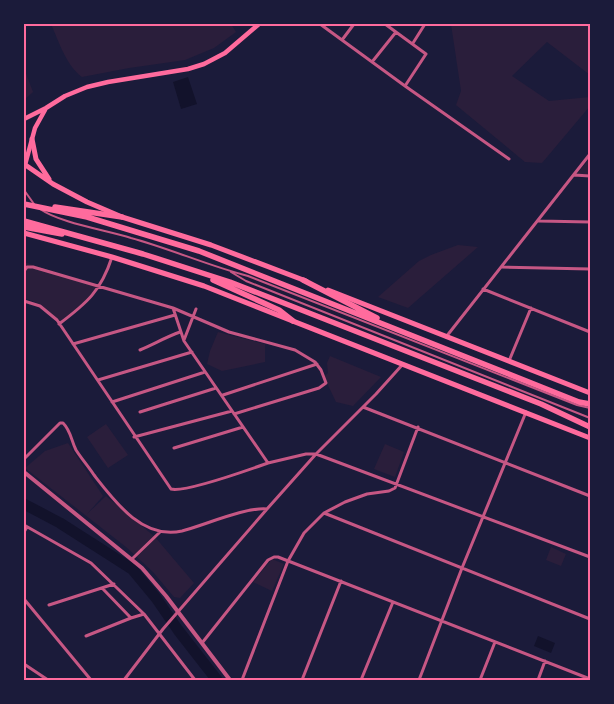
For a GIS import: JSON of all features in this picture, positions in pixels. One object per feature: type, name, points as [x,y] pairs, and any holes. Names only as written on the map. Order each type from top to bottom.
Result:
[{"type":"highway","points":[[24,204],[122,217]]},
{"type":"highway","points":[[24,204],[87,217],[198,251],[579,402],[590,404]]},
{"type":"highway","points":[[24,221],[84,236],[254,292],[541,404],[590,427]]},
{"type":"highway","points":[[24,227],[84,236]]},
{"type":"highway","points":[[181,267],[279,310],[293,321]]},
{"type":"highway","points":[[303,280],[406,333]]},
{"type":"main road","points":[[24,118],[46,108],[65,96],[87,87],[188,69],[204,64],[225,53],[259,24]]},
{"type":"main road","points":[[24,173],[37,123],[46,108]]},
{"type":"main road","points":[[32,139],[40,168],[53,184]]},
{"type":"main road","points":[[25,165],[53,184],[87,202],[122,217],[198,240],[590,393]]},
{"type":"main road","points":[[24,233],[112,257],[204,286],[590,438]]},
{"type":"street","points":[[320,24],[509,159]]},
{"type":"street","points":[[342,40],[354,24]]},
{"type":"street","points":[[385,24],[426,53],[426,56],[405,86]]},
{"type":"street","points":[[413,43],[426,24]]},
{"type":"street","points":[[372,62],[396,32]]},
{"type":"street","points":[[446,337],[590,154]]},
{"type":"street","points":[[573,175],[590,176]]},
{"type":"street","points":[[538,220],[590,222]]},
{"type":"street","points":[[60,324],[86,303],[107,273],[112,257]]},
{"type":"street","points":[[24,271],[27,267],[33,266],[173,308],[229,332],[290,348],[310,358],[317,364],[326,383],[315,390],[134,436]]},
{"type":"street","points":[[501,267],[590,269]]},
{"type":"street","points":[[483,289],[590,332]]},
{"type":"street","points":[[24,300],[43,308],[60,324],[168,486],[174,490],[215,481],[268,463],[306,454],[316,454],[590,557]]},
{"type":"street","points":[[173,308],[184,341],[268,463]]},
{"type":"street","points":[[509,362],[530,308]]},
{"type":"street","points":[[184,341],[196,309]]},
{"type":"street","points":[[73,344],[175,315]]},
{"type":"street","points":[[140,350],[156,344],[163,338],[180,332]]},
{"type":"street","points":[[98,380],[192,352]]},
{"type":"street","points":[[222,395],[317,364]]},
{"type":"street","points":[[124,680],[163,628],[267,508],[403,364]]},
{"type":"street","points":[[112,402],[206,372]]},
{"type":"street","points":[[140,412],[216,388]]},
{"type":"street","points":[[363,407],[590,496]]},
{"type":"street","points":[[419,680],[462,568],[526,412]]},
{"type":"street","points":[[24,459],[63,422],[69,430],[79,454],[104,488],[139,523],[160,532],[182,531],[254,509],[267,508]]},
{"type":"street","points":[[174,448],[243,427]]},
{"type":"street","points":[[242,680],[288,561],[304,533],[324,513],[354,498],[392,489],[397,484],[418,427]]},
{"type":"street","points":[[24,472],[132,559],[152,579],[230,680]]},
{"type":"street","points":[[324,513],[590,619]]},
{"type":"street","points":[[24,532],[25,526],[91,563],[144,614],[195,680]]},
{"type":"street","points":[[132,559],[160,532]]},
{"type":"street","points":[[202,643],[268,560],[274,557],[341,581],[590,679]]},
{"type":"street","points":[[302,680],[341,581]]},
{"type":"street","points":[[49,605],[114,584]]},
{"type":"street","points":[[103,589],[131,618]]},
{"type":"street","points":[[24,598],[91,680]]},
{"type":"street","points":[[362,680],[393,602]]},
{"type":"street","points":[[86,636],[144,614]]},
{"type":"street","points":[[480,680],[495,642]]},
{"type":"street","points":[[538,680],[545,661]]},
{"type":"street","points":[[24,664],[48,680]]},
{"type":"lane","points":[[24,190],[34,204],[46,213],[157,245],[248,276],[577,405],[590,408]]},
{"type":"lane","points":[[226,270],[246,281],[590,418]]},
{"type":"shaded area","points":[[51,24],[231,24],[236,32],[214,48],[185,60],[82,77],[67,60]]},
{"type":"shaded area","points":[[451,24],[590,24],[590,75],[547,42],[512,76],[549,101],[590,97],[590,106],[542,163],[525,162],[456,105],[461,91]]},
{"type":"shaded area","points":[[24,68],[33,92],[24,100]]},
{"type":"shaded area","points":[[188,77],[197,104],[181,109],[173,82]]},
{"type":"shaded area","points":[[590,158],[590,174],[576,175]]},
{"type":"shaded area","points":[[458,245],[478,247],[408,308],[378,297],[419,261]]},
{"type":"shaded area","points":[[24,262],[99,287],[85,302],[60,322],[40,304],[24,298]]},
{"type":"shaded area","points":[[218,332],[265,344],[265,362],[222,371],[207,364]]},
{"type":"shaded area","points":[[330,356],[381,377],[353,406],[336,402],[324,377],[328,373],[327,363]]},
{"type":"shaded area","points":[[106,424],[128,455],[108,468],[87,437]]},
{"type":"shaded area","points":[[68,443],[103,496],[87,514],[106,496],[155,537],[194,583],[180,598],[174,597],[153,572],[126,547],[25,468],[45,451]]},
{"type":"shaded area","points":[[385,444],[404,452],[395,477],[374,469]]},
{"type":"shaded area","points":[[551,547],[566,554],[561,566],[546,560]]},
{"type":"shaded area","points":[[272,559],[284,564],[272,591],[253,582]]},
{"type":"shaded area","points":[[538,636],[555,643],[551,653],[534,646]]},
{"type":"waterway","points":[[24,504],[60,523],[132,569],[217,680]]}]
